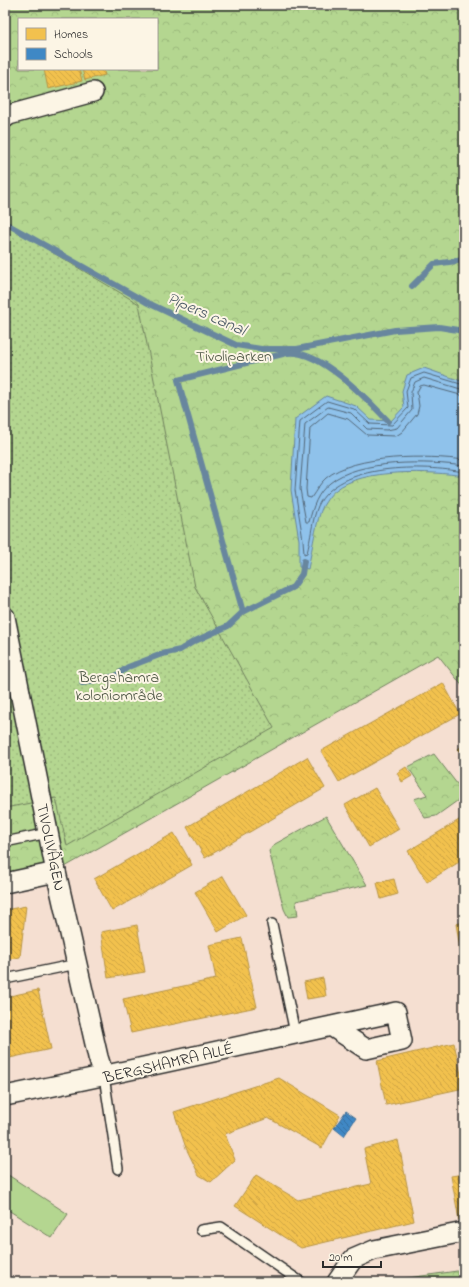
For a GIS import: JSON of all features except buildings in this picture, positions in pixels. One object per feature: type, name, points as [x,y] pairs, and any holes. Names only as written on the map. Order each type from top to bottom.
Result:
[{"type":"street","points":[[5,118],[9,115],[93,92]]},
{"type":"street","name":"TIVOLIVÄGEN","points":[[5,617],[56,872],[98,1057],[104,1076]]},
{"type":"street","points":[[5,884],[56,872]]},
{"type":"street","name":"BERGSHAMRA ALLÉ","points":[[5,1096],[104,1076],[331,1026]]},
{"type":"street","points":[[337,1282],[353,1259],[374,1250],[464,1232]]},
{"type":"lane","points":[[5,842],[48,833]]},
{"type":"lane","points":[[272,924],[295,1033]]},
{"type":"lane","points":[[5,979],[77,964]]},
{"type":"lane","points":[[104,1076],[118,1169]]},
{"type":"lane","points":[[201,1230],[221,1227],[301,1282]]},
{"type":"green space","name":"Tivoliparken","points":[[5,5],[464,5],[464,688],[438,655],[56,872],[5,883]]},
{"type":"green space","name":"Bergshamra koloniområde","points":[[5,227],[10,227],[139,304],[195,587],[274,728],[67,846],[56,798],[5,808]]},
{"type":"green space","points":[[434,754],[464,793],[464,796],[436,816],[425,818],[414,799],[427,795],[408,767]]},
{"type":"green space","points":[[326,816],[367,885],[296,901],[298,916],[288,917],[284,909],[269,851],[275,844]]},
{"type":"green space","points":[[5,1173],[68,1214],[52,1238],[5,1208]]},
{"type":"green space","points":[[464,1270],[464,1282],[380,1282]]},
{"type":"water","points":[[424,368],[464,382],[464,476],[416,472],[398,473],[362,478],[348,483],[332,493],[323,506],[316,527],[308,569],[299,567],[299,540],[291,490],[295,419],[326,396],[356,406],[371,420],[391,421],[404,407],[402,391],[407,375]]},
{"type":"waterway","name":"Pipers canal","points":[[5,223],[146,302],[236,345],[261,349],[297,349],[395,330],[439,327],[464,331]]},
{"type":"waterway","points":[[412,286],[434,264],[464,260]]},
{"type":"waterway","points":[[243,612],[178,380],[287,353],[300,354],[328,367],[342,377],[388,421]]},
{"type":"waterway","points":[[82,683],[116,676],[128,667],[162,654],[180,650],[193,642],[228,626],[243,612],[293,587],[302,574],[304,561]]}]
